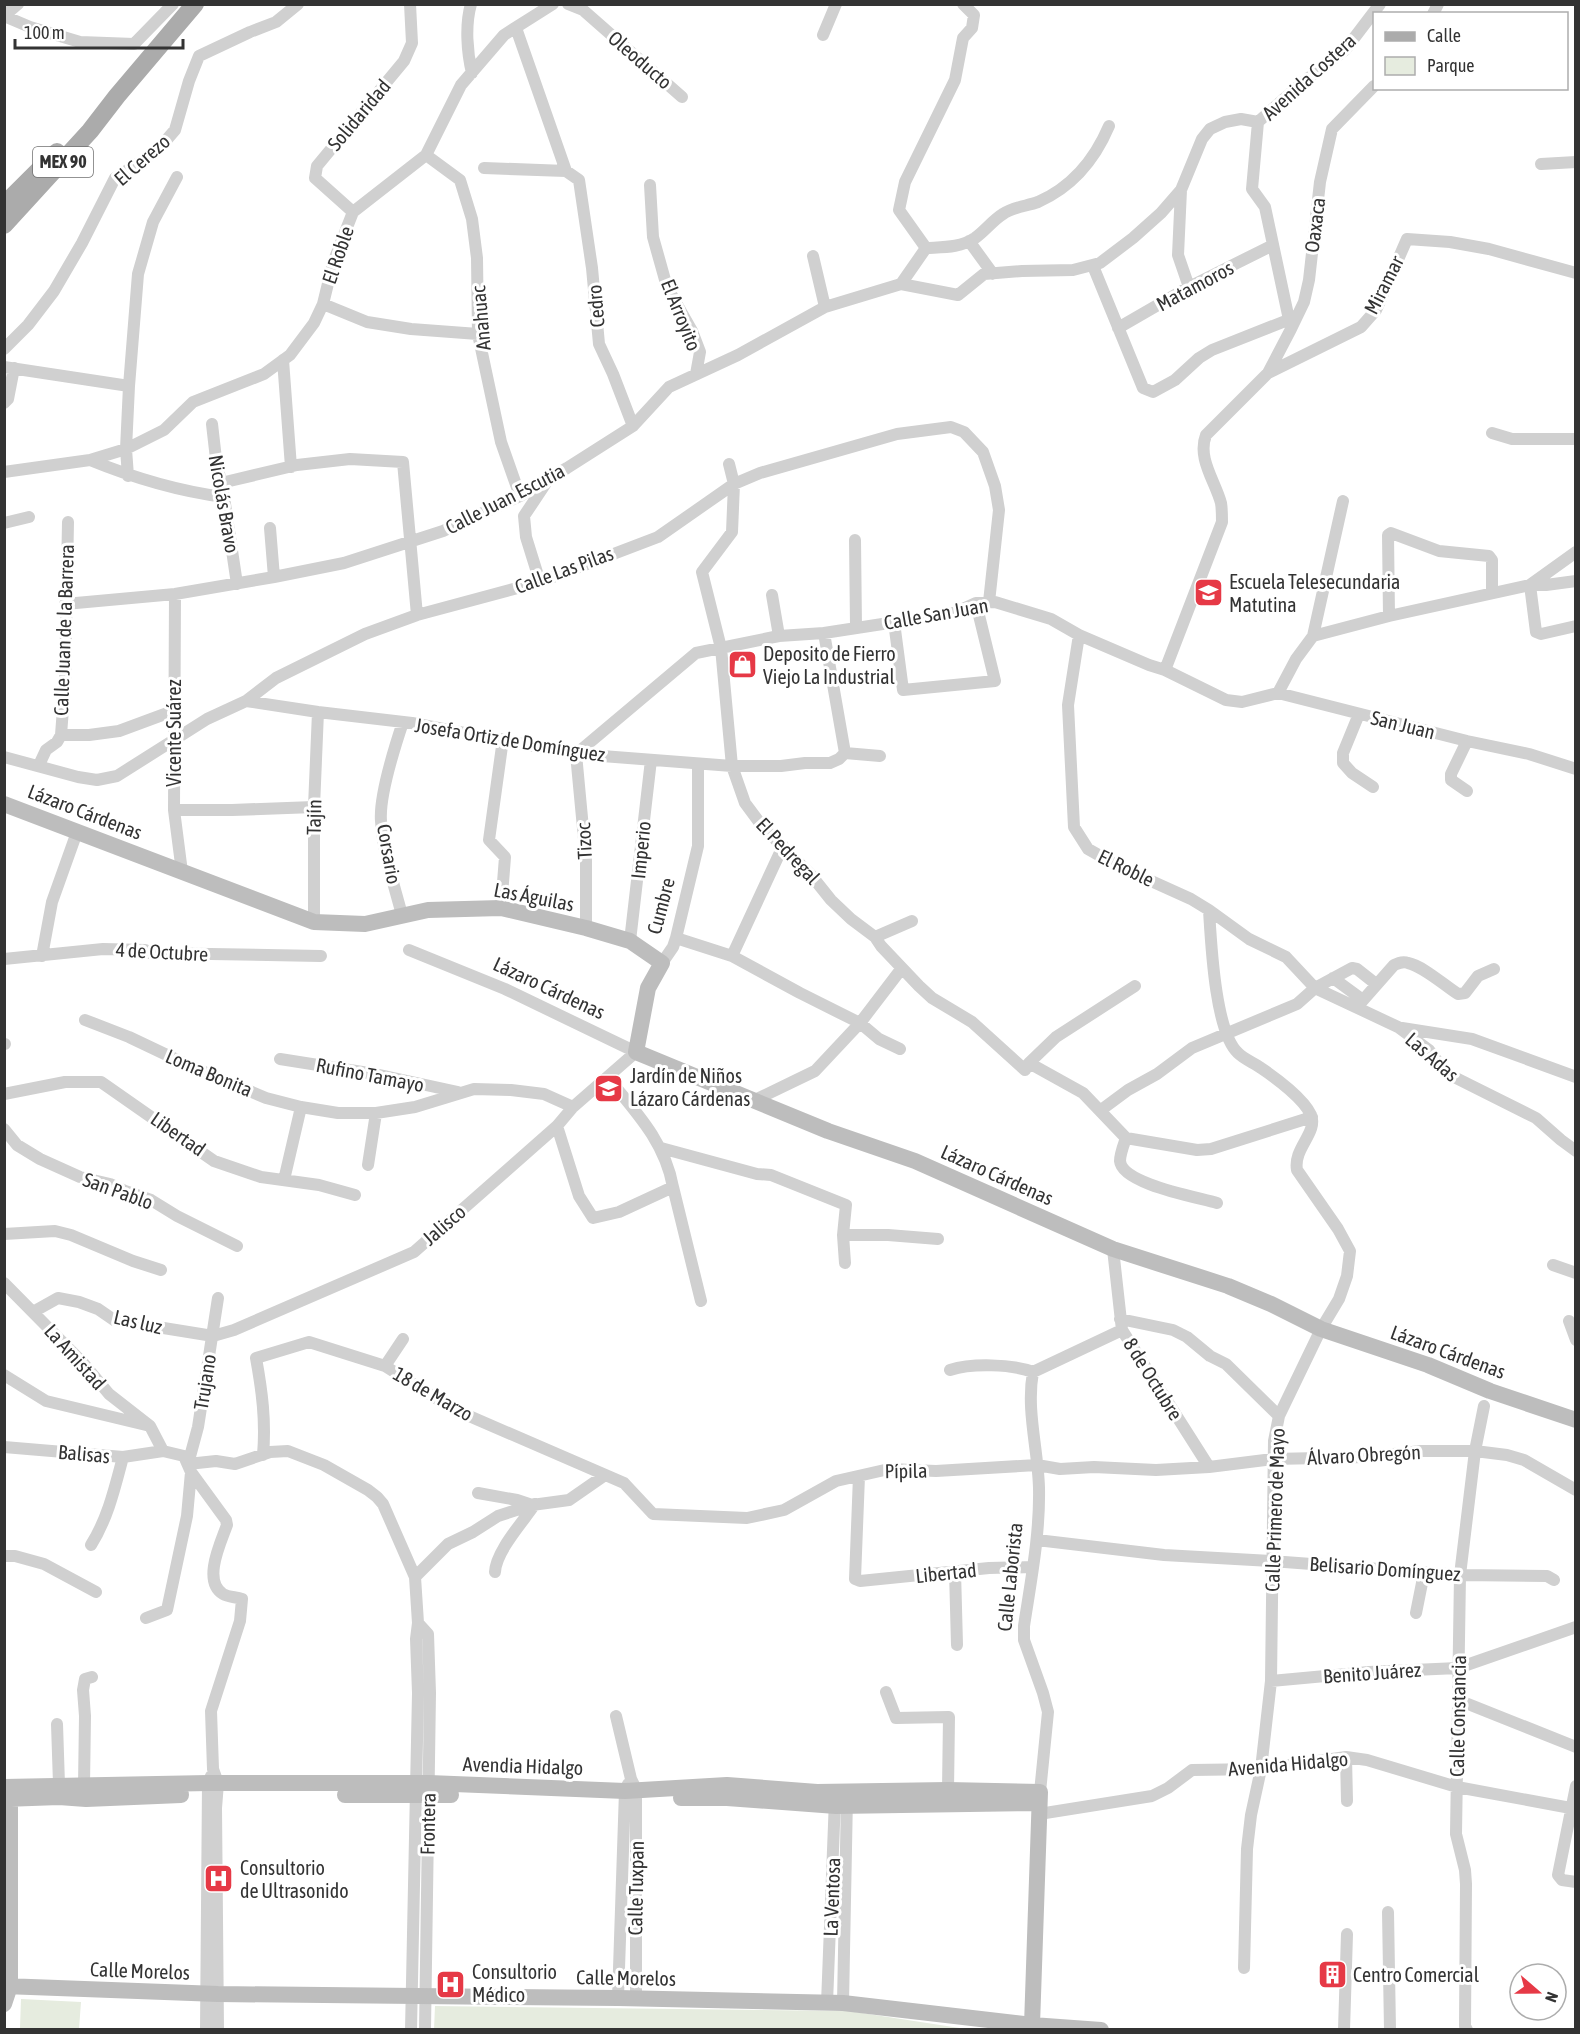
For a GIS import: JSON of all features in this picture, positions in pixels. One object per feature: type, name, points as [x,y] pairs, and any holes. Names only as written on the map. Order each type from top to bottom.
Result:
[{"type":"main road","name":"MEX 90","points":[[4,225],[83,139],[195,4]]},
{"type":"main road","name":"MEX 90","points":[[4,205],[85,123],[117,96]]},
{"type":"street","points":[[18,4],[4,16],[30,27],[80,42],[134,44],[173,4]]},
{"type":"street","name":"El Cerezo","points":[[4,349],[28,325],[54,291],[82,243],[115,177],[156,152],[175,130],[199,56],[276,22],[298,4]]},
{"type":"street","name":"Solidaridad","points":[[353,212],[315,178],[317,166],[404,61],[412,43],[410,4]]},
{"type":"street","points":[[471,4],[468,15],[471,73]]},
{"type":"street","name":"El Roble","points":[[7,467],[90,460],[126,449],[164,430],[193,402],[264,374],[290,355],[314,323],[323,304],[333,263],[353,212],[426,155],[461,85],[504,35],[553,4]]},
{"type":"street","name":"Oleoducto","points":[[568,4],[583,10],[682,97]]},
{"type":"street","points":[[823,35],[836,4]]},
{"type":"street","points":[[926,248],[900,210],[905,182],[955,80],[963,38],[972,28],[974,15],[963,4]]},
{"type":"street","name":"Avenida Costera","points":[[1290,324],[1265,207],[1252,189],[1258,122],[1302,83],[1345,50],[1373,13]]},
{"type":"street","points":[[484,168],[566,171],[516,28]]},
{"type":"street","name":"Oaxaca","points":[[1268,373],[1290,324],[1304,302],[1320,182],[1332,129],[1373,87]]},
{"type":"street","points":[[1189,287],[1178,255],[1181,190],[1202,139],[1210,129],[1226,122],[1241,119],[1258,122]]},
{"type":"street","points":[[926,248],[959,246],[969,241],[1005,212],[1055,195],[1082,170],[1099,148],[1109,126]]},
{"type":"street","name":"Anahuac","points":[[426,155],[460,180],[472,219],[477,258],[478,334],[501,442],[520,496]]},
{"type":"street","points":[[1541,164],[1575,162]]},
{"type":"street","name":"Cedro","points":[[566,171],[579,180],[592,268],[599,344],[614,374],[633,426]]},
{"type":"street","points":[[128,476],[126,449],[129,386],[138,274],[153,222],[177,177]]},
{"type":"street","name":"El Arroyito","points":[[650,184],[653,237],[667,287],[692,331],[700,352],[696,374]]},
{"type":"street","name":"Calle Juan Escutia","points":[[65,604],[175,594],[274,577],[344,563],[443,531],[520,496],[549,480],[633,426],[669,387],[738,355],[825,307],[901,284],[958,295],[984,274],[1073,270],[1093,266],[1133,238],[1161,213],[1181,190]]},
{"type":"street","name":"Miramar","points":[[1268,373],[1361,327],[1376,310],[1407,239],[1450,242],[1489,249],[1575,273]]},
{"type":"street","points":[[969,241],[993,274]]},
{"type":"street","name":"Matamoros","points":[[1118,328],[1189,287],[1273,245]]},
{"type":"street","points":[[901,284],[926,248]]},
{"type":"street","points":[[813,256],[825,307]]},
{"type":"street","points":[[1093,266],[1143,388],[1153,392],[1175,380],[1199,358],[1212,350],[1290,324]]},
{"type":"street","points":[[323,304],[367,322],[411,329],[478,334]]},
{"type":"street","points":[[283,360],[291,467]]},
{"type":"street","points":[[4,403],[8,399],[9,368],[129,386]]},
{"type":"street","points":[[1165,670],[1222,522],[1221,504],[1203,454],[1202,445],[1206,435],[1268,373]]},
{"type":"street","name":"Nicolás Bravo","points":[[212,424],[237,584]]},
{"type":"street","name":"Calle Las Pilas","points":[[4,757],[78,777],[97,780],[117,776],[207,719],[246,701],[276,678],[365,634],[417,615],[540,582],[658,537],[734,484],[760,473],[897,434],[951,427],[964,432],[983,452],[995,486],[999,510],[982,603],[995,681],[903,690],[894,622]]},
{"type":"street","points":[[1492,433],[1512,439],[1575,440]]},
{"type":"street","points":[[221,483],[291,467],[350,459],[403,462],[417,615]]},
{"type":"street","points":[[90,460],[128,476],[190,492],[224,497]]},
{"type":"street","name":"El Pedregal","points":[[729,464],[734,484],[732,532],[702,572],[721,648],[732,766],[744,803],[762,826],[811,875],[831,900],[875,937],[932,998],[972,1022],[1025,1070],[1029,1063],[1083,1093],[1126,1138]]},
{"type":"street","points":[[540,582],[526,537],[524,516],[549,480]]},
{"type":"street","points":[[1278,693],[1296,659],[1313,636],[1343,501]]},
{"type":"street","points":[[4,523],[29,517]]},
{"type":"street","name":"Calle Juan de la Barrera","points":[[39,765],[46,750],[57,742],[61,735],[68,522]]},
{"type":"street","points":[[270,528],[274,577]]},
{"type":"street","points":[[1389,616],[1388,535],[1391,532],[1439,551],[1489,556],[1492,560],[1492,592]]},
{"type":"street","points":[[855,540],[856,627]]},
{"type":"street","points":[[1530,585],[1575,552]]},
{"type":"street","points":[[1313,636],[1492,592],[1530,585],[1575,581]]},
{"type":"street","points":[[1530,585],[1536,632],[1541,634],[1575,626]]},
{"type":"street","name":"Vicente Suárez","points":[[175,594],[174,810],[182,872]]},
{"type":"street","points":[[772,595],[779,636]]},
{"type":"street","name":"Calle San Juan","points":[[576,754],[696,653],[779,636],[824,633],[954,613],[982,603],[995,602],[1051,619],[1079,635],[1165,670],[1226,700],[1242,702],[1278,693]]},
{"type":"street","points":[[824,633],[844,753]]},
{"type":"street","name":"El Roble","points":[[1079,635],[1068,705],[1074,827],[1088,849],[1209,910],[1249,939],[1286,957],[1315,988]]},
{"type":"street","name":"San Juan","points":[[1278,693],[1467,741],[1529,754],[1575,769]]},
{"type":"street","name":"Josefa Ortiz de Domínguez","points":[[246,701],[403,722],[576,754],[732,766],[830,763],[839,759],[844,753],[880,756]]},
{"type":"street","points":[[61,735],[89,735],[119,731],[173,711]]},
{"type":"street","name":"Tajín","points":[[314,922],[314,807],[318,712]]},
{"type":"street","points":[[1359,714],[1343,753],[1343,763],[1352,773],[1373,787]]},
{"type":"street","name":"Corsario","points":[[396,916],[381,819],[394,750],[403,722]]},
{"type":"street","points":[[501,908],[505,857],[489,840],[502,739]]},
{"type":"street","points":[[1467,741],[1451,774],[1451,780],[1467,792]]},
{"type":"street","name":"Tizoc","points":[[576,754],[586,860],[586,928]]},
{"type":"street","name":"Imperio","points":[[630,941],[651,760]]},
{"type":"street","name":"Cumbre","points":[[636,1052],[648,988],[673,947],[698,846],[698,764]]},
{"type":"street","name":"Lázaro Cárdenas","points":[[4,804],[314,922],[365,924],[396,916]]},
{"type":"street","points":[[174,810],[314,807]]},
{"type":"street","points":[[42,956],[51,902],[77,832]]},
{"type":"street","points":[[732,956],[783,846]]},
{"type":"street","name":"Las Águilas","points":[[396,916],[428,910],[501,908],[630,941],[662,963]]},
{"type":"street","points":[[1209,910],[1213,961],[1227,1034],[1238,1053],[1287,1088],[1307,1108],[1312,1117],[1211,1149],[1197,1150],[1126,1138],[1120,1161],[1125,1172],[1145,1184],[1217,1203]]},
{"type":"street","points":[[875,937],[912,921]]},
{"type":"street","points":[[675,938],[732,956],[860,1023],[879,1039],[900,1050]]},
{"type":"street","name":"4 de Octubre","points":[[4,959],[103,949],[145,950],[150,953],[321,956]]},
{"type":"street","name":"Lázaro Cárdenas","points":[[409,951],[505,988],[636,1052],[828,1131],[915,1161],[1113,1249],[1228,1287],[1271,1304],[1321,1329],[1428,1365],[1490,1391],[1575,1420]]},
{"type":"street","points":[[1334,978],[1360,1004],[1394,965],[1402,962],[1409,963],[1458,994],[1465,993],[1478,976],[1494,969]]},
{"type":"street","points":[[755,1100],[816,1071],[860,1023],[902,968]]},
{"type":"street","points":[[1101,1110],[1128,1090],[1156,1074],[1180,1055],[1297,1004],[1315,988],[1352,968],[1357,969],[1376,984]]},
{"type":"street","points":[[1029,1063],[1056,1037],[1135,986]]},
{"type":"street","name":"Las Adas","points":[[1315,988],[1332,998],[1360,1004],[1429,1050],[1446,1073],[1536,1118],[1575,1151]]},
{"type":"street","name":"Loma Bonita","points":[[85,1020],[129,1037],[266,1098],[301,1107],[338,1113],[376,1113],[415,1107],[459,1092]]},
{"type":"street","points":[[1398,1028],[1472,1039],[1575,1077]]},
{"type":"street","name":"Jalisco","points":[[213,1336],[265,1318],[414,1252],[557,1126],[573,1107],[636,1052]]},
{"type":"street","name":"Rufino Tamayo","points":[[280,1059],[375,1074],[459,1092]]},
{"type":"street","points":[[608,1078],[652,1133],[661,1148],[670,1171],[701,1301]]},
{"type":"street","name":"Libertad","points":[[4,1094],[65,1082],[101,1082],[214,1161],[261,1177],[319,1185],[355,1195]]},
{"type":"street","points":[[459,1092],[474,1089],[525,1091],[544,1094],[573,1107]]},
{"type":"street","points":[[284,1180],[301,1107]]},
{"type":"street","points":[[368,1165],[376,1113]]},
{"type":"street","name":"Calle Primero de Mayo","points":[[1244,1968],[1247,1849],[1251,1815],[1261,1768],[1271,1681],[1273,1459],[1279,1416],[1321,1329],[1339,1299],[1347,1276],[1350,1251],[1338,1229],[1297,1170],[1298,1153],[1313,1126],[1312,1117]]},
{"type":"street","points":[[557,1126],[579,1196],[593,1218],[619,1212],[673,1187]]},
{"type":"street","name":"San Pablo","points":[[4,1130],[18,1144],[40,1158],[80,1177],[110,1184],[151,1200],[177,1216],[237,1246]]},
{"type":"street","points":[[661,1148],[771,1176],[846,1204],[843,1235],[845,1263]]},
{"type":"street","points":[[4,1234],[55,1231],[71,1235],[133,1262],[161,1270]]},
{"type":"street","points":[[843,1235],[888,1235],[938,1239]]},
{"type":"street","name":"8 de Octubre","points":[[1113,1249],[1121,1325],[1209,1467]]},
{"type":"street","points":[[1553,1265],[1575,1273]]},
{"type":"street","name":"La Amistad","points":[[4,1283],[84,1364],[109,1394],[150,1426]]},
{"type":"street","name":"Las luz","points":[[33,1312],[58,1298],[98,1309],[114,1320],[213,1336]]},
{"type":"street","name":"Trujano","points":[[146,1618],[167,1610],[173,1585],[187,1516],[190,1468],[218,1299]]},
{"type":"street","points":[[1569,1321],[1575,1340]]},
{"type":"street","points":[[950,1370],[963,1366],[1021,1368],[1033,1372],[1121,1325],[1173,1330],[1187,1336],[1210,1356],[1226,1364],[1279,1416]]},
{"type":"street","points":[[385,1366],[404,1339]]},
{"type":"street","name":"18 de Marzo","points":[[263,1455],[265,1430],[263,1391],[256,1358],[309,1342],[385,1366],[453,1409],[624,1483],[653,1514],[747,1518],[784,1510]]},
{"type":"street","name":"Calle Laborista","points":[[1032,2025],[1040,1803],[1048,1712],[1024,1640],[1024,1626],[1037,1540],[1039,1486],[1029,1391],[1033,1372]]},
{"type":"street","points":[[4,1375],[46,1401],[150,1426],[163,1451],[184,1456],[226,1520],[213,1567],[213,1576],[217,1588],[224,1594],[242,1599],[240,1621],[211,1711],[212,1994],[206,2030]]},
{"type":"street","name":"Calle Constancia","points":[[1465,2028],[1466,1884],[1456,1834],[1460,1575],[1475,1451],[1484,1406]]},
{"type":"street","name":"Balisas","points":[[4,1447],[123,1457],[163,1451]]},
{"type":"street","name":"Frontera","points":[[190,1468],[216,1461],[235,1464],[276,1450],[288,1451],[324,1465],[372,1493],[383,1504],[415,1577],[418,1623],[428,1635],[430,1693],[422,1789],[419,1997],[425,2030]]},
{"type":"street","name":"Álvaro Obregón","points":[[1037,1465],[1060,1469],[1094,1467],[1156,1470],[1209,1467],[1273,1459],[1367,1457],[1421,1451],[1475,1451],[1507,1455],[1524,1460],[1575,1490]]},
{"type":"street","points":[[92,1545],[99,1533],[113,1495],[123,1457]]},
{"type":"street","name":"Pípila","points":[[784,1510],[836,1481],[889,1469],[936,1471],[1037,1465]]},
{"type":"street","points":[[415,1577],[448,1545],[498,1516],[534,1504],[569,1500],[605,1475]]},
{"type":"street","name":"Libertad","points":[[859,1476],[855,1579],[860,1581],[956,1571],[1033,1567]]},
{"type":"street","points":[[478,1493],[534,1504]]},
{"type":"street","points":[[495,1572],[504,1549],[534,1504]]},
{"type":"street","name":"Belisario Domínguez","points":[[1037,1540],[1164,1555],[1460,1575],[1547,1576],[1554,1580]]},
{"type":"street","points":[[4,1556],[15,1556],[44,1564],[96,1592]]},
{"type":"street","points":[[956,1571],[957,1646]]},
{"type":"street","points":[[1416,1613],[1424,1573]]},
{"type":"street","name":"Benito Juárez","points":[[1271,1681],[1369,1672],[1458,1668],[1575,1627]]},
{"type":"street","points":[[84,1786],[83,1690],[85,1679],[93,1677]]},
{"type":"street","points":[[886,1692],[896,1718],[950,1717],[948,1790]]},
{"type":"street","points":[[1458,1700],[1575,1747]]},
{"type":"street","name":"Calle Tuxpan","points":[[616,1716],[631,1791],[636,1998]]},
{"type":"street","points":[[57,1724],[59,1784]]},
{"type":"street","points":[[1346,1757],[1347,1802]]},
{"type":"street","name":"Avenida Hidalgo","points":[[1040,1803],[1152,1796],[1168,1788],[1192,1770],[1261,1768],[1346,1757],[1366,1760],[1457,1787],[1573,1808]]},
{"type":"street","name":"Avendia Hidalgo","points":[[7,1793],[59,1784],[84,1786],[213,1784],[631,1791],[727,1798],[1040,1803]]},
{"type":"street","name":"Avendia Hidalgo","points":[[7,1793],[86,1799],[213,1784]]},
{"type":"street","points":[[1575,1786],[1573,1808],[1558,1875],[1562,1881],[1575,1882]]},
{"type":"street","name":"Avendia Hidalgo","points":[[841,1799],[948,1790],[1040,1803]]},
{"type":"street","name":"Calle Tuxpan","points":[[618,1998],[631,1791]]},
{"type":"street","points":[[4,2004],[6,1992],[7,1793]]},
{"type":"street","name":"La Ventosa","points":[[835,2003],[841,1799]]},
{"type":"street","points":[[1388,1912],[1390,2030]]},
{"type":"street","points":[[1344,2030],[1347,1934]]},
{"type":"street","name":"Calle Morelos","points":[[6,1992],[636,1998],[835,2003],[1032,2025],[1101,2030]]},
{"type":"street","points":[[212,1994],[218,2030]]},
{"type":"street","name":"Frontera","points":[[411,2030],[419,1997]]},
{"type":"green space","points":[[21,1999],[81,2002],[79,2029],[20,2028]]},
{"type":"green space","points":[[435,2006],[849,2011],[966,2029],[434,2030]]},
{"type":"place","name":"Escuela Telesecundaria Matutina","points":[[1208,593]]},
{"type":"place","name":"Deposito de Fierro Viejo La Industrial","points":[[742,665]]},
{"type":"place","name":"Jardín de Niños Lázaro Cárdenas","points":[[609,1088]]},
{"type":"place","name":"Consultorio de Ultrasonido","points":[[219,1879]]},
{"type":"place","name":"Centro Comercial","points":[[1332,1975]]},
{"type":"place","name":"Consultorio Médico","points":[[451,1984]]}]
